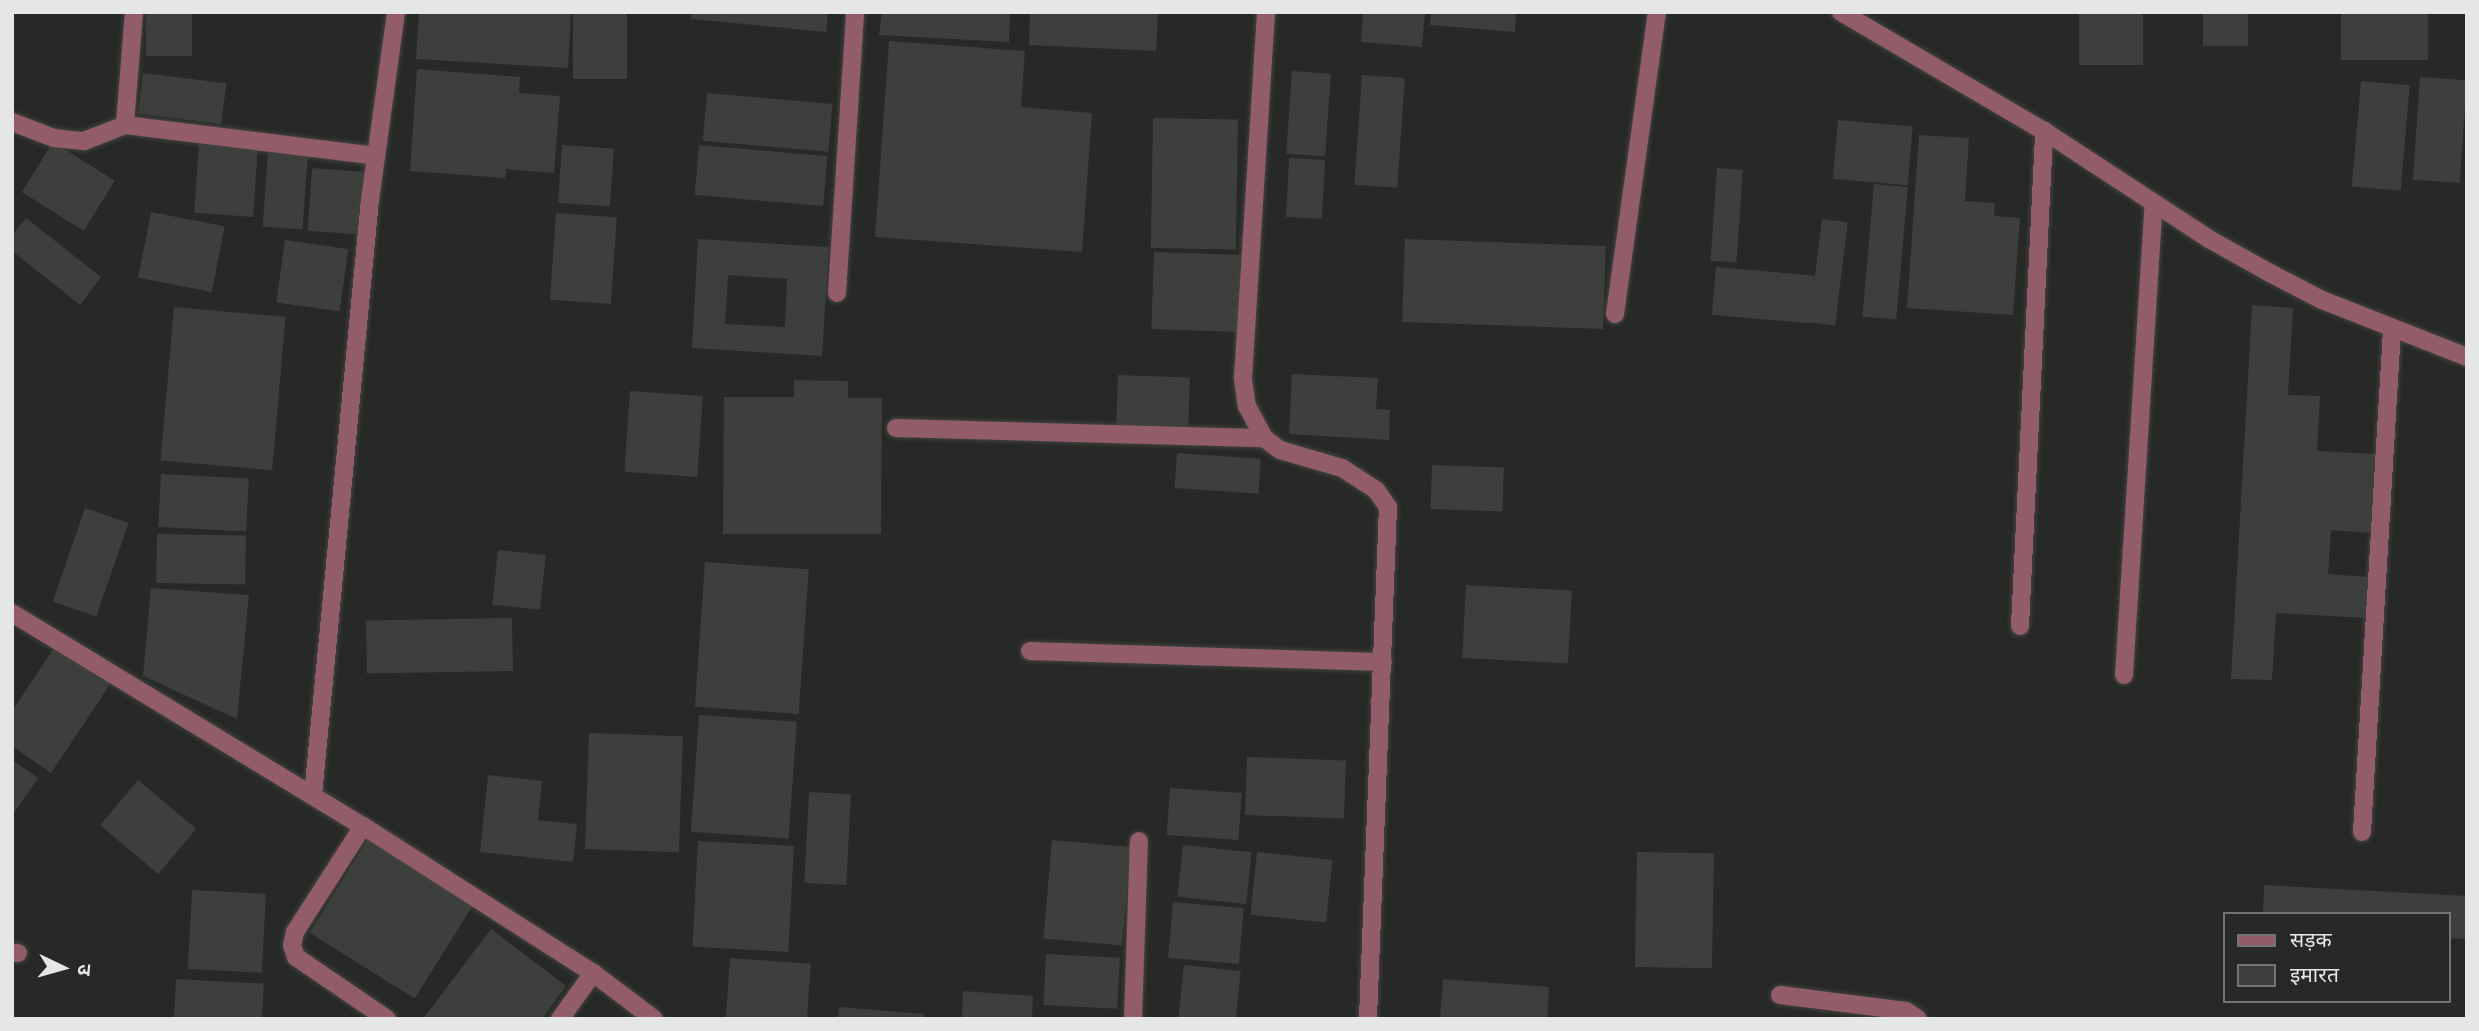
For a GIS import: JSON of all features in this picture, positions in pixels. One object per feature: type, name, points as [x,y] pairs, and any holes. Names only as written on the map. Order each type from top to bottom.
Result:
[{"type":"street","points":[[125,125],[134,12]]},
{"type":"street","points":[[313,795],[376,156],[396,12]]},
{"type":"street","points":[[837,293],[855,12]]},
{"type":"street","points":[[1266,12],[1243,379],[1247,406],[1264,438],[1280,450],[1342,468],[1376,490],[1388,507],[1368,1019]]},
{"type":"street","points":[[1615,314],[1657,12]]},
{"type":"street","points":[[1841,12],[2044,131],[2154,203],[2281,278],[2392,330],[2467,357]]},
{"type":"street","points":[[12,122],[54,138],[84,141],[125,125],[376,156]]},
{"type":"street","points":[[2020,626],[2044,131]]},
{"type":"street","points":[[2124,675],[2154,203]]},
{"type":"street","points":[[2362,832],[2392,330]]},
{"type":"street","points":[[896,428],[1264,438]]},
{"type":"street","points":[[12,614],[363,826],[593,973],[654,1019]]},
{"type":"street","points":[[1030,651],[1383,662]]},
{"type":"street","points":[[363,826],[295,932],[292,945],[296,957],[387,1019]]},
{"type":"street","points":[[1133,1019],[1139,841]]},
{"type":"street","points":[[560,1019],[593,973]]},
{"type":"street","points":[[1780,995],[1906,1011],[1919,1019]]},
{"type":"building","points":[[146,12],[192,12],[192,56],[146,56]]},
{"type":"building","points":[[419,12],[571,12],[568,68],[416,59]]},
{"type":"building","points":[[573,12],[627,12],[627,79],[573,79]]},
{"type":"building","points":[[692,12],[828,12],[826,32],[691,19]]},
{"type":"building","points":[[882,12],[1010,12],[1009,42],[879,35]]},
{"type":"building","points":[[1030,12],[1158,12],[1156,51],[1029,45]]},
{"type":"building","points":[[1363,12],[1425,12],[1422,47],[1361,42]]},
{"type":"building","points":[[1431,12],[1516,12],[1515,32],[1430,25]]},
{"type":"building","points":[[2079,12],[2143,12],[2143,65],[2079,65]]},
{"type":"building","points":[[2203,12],[2248,12],[2248,46],[2203,46]]},
{"type":"building","points":[[2341,12],[2428,12],[2428,60],[2341,60]]},
{"type":"building","points":[[889,41],[1025,51],[1021,107],[1092,113],[1082,252],[875,237]]},
{"type":"building","points":[[417,69],[520,77],[519,93],[560,96],[554,173],[506,169],[505,178],[410,171]]},
{"type":"building","points":[[1292,71],[1331,74],[1325,157],[1286,154]]},
{"type":"building","points":[[143,73],[226,83],[221,124],[138,114]]},
{"type":"building","points":[[1362,75],[1405,78],[1397,188],[1354,185]]},
{"type":"building","points":[[2420,77],[2467,80],[2460,183],[2413,180]]},
{"type":"building","points":[[2361,81],[2410,85],[2401,191],[2352,187]]},
{"type":"building","points":[[707,93],[833,104],[828,152],[703,141]]},
{"type":"building","points":[[1153,118],[1238,119],[1236,249],[1151,248]]},
{"type":"building","points":[[1838,120],[1913,127],[1908,185],[1833,179]]},
{"type":"building","points":[[1919,135],[1969,138],[1965,201],[1995,203],[1994,216],[2020,218],[2013,315],[1907,308]]},
{"type":"building","points":[[53,142],[115,181],[84,231],[22,192]]},
{"type":"building","points":[[199,144],[258,148],[253,217],[194,213]]},
{"type":"building","points":[[562,145],[614,149],[610,206],[558,203]]},
{"type":"building","points":[[699,145],[828,156],[823,206],[695,195]]},
{"type":"building","points":[[268,151],[308,154],[303,230],[263,227]]},
{"type":"building","points":[[1289,158],[1325,160],[1322,219],[1286,217]]},
{"type":"building","points":[[312,168],[368,172],[363,235],[308,231]]},
{"type":"building","points":[[1717,168],[1743,170],[1736,263],[1711,261]]},
{"type":"building","points":[[1874,184],[1908,187],[1896,319],[1862,316]]},
{"type":"building","points":[[151,212],[225,226],[212,292],[138,278]]},
{"type":"building","points":[[556,213],[617,217],[611,304],[550,300]]},
{"type":"building","points":[[26,218],[101,277],[80,305],[12,251],[12,235]]},
{"type":"building","points":[[1822,219],[1848,222],[1835,325],[1809,322]]},
{"type":"building","points":[[698,239],[829,247],[822,356],[692,348]],"holes":[[[728,275],[787,279],[785,327],[725,324]]]},
{"type":"building","points":[[1405,239],[1606,246],[1603,329],[1402,322]]},
{"type":"building","points":[[285,240],[348,249],[340,311],[276,302]]},
{"type":"building","points":[[1154,252],[1241,255],[1238,332],[1151,329]]},
{"type":"building","points":[[1716,267],[1815,276],[1810,323],[1712,315]]},
{"type":"building","points":[[2252,305],[2293,308],[2288,395],[2320,396],[2317,451],[2375,454],[2370,533],[2331,530],[2328,574],[2368,577],[2366,618],[2276,613],[2272,680],[2231,679]]},
{"type":"building","points":[[174,307],[286,317],[272,470],[161,460]]},
{"type":"building","points":[[1292,374],[1378,378],[1376,409],[1390,410],[1389,440],[1289,434]]},
{"type":"building","points":[[1118,375],[1190,378],[1188,430],[1116,428]]},
{"type":"building","points":[[794,380],[848,381],[848,398],[882,398],[881,534],[723,534],[724,397],[794,397]]},
{"type":"building","points":[[630,391],[703,396],[697,477],[624,472]]},
{"type":"building","points":[[1177,453],[1261,459],[1258,494],[1175,488]]},
{"type":"building","points":[[1432,465],[1504,468],[1502,511],[1430,509]]},
{"type":"building","points":[[161,474],[249,479],[246,532],[158,527]]},
{"type":"building","points":[[85,508],[128,523],[96,617],[53,602]]},
{"type":"building","points":[[157,534],[246,536],[245,585],[156,583]]},
{"type":"building","points":[[498,550],[546,555],[540,610],[492,605]]},
{"type":"building","points":[[705,562],[809,569],[799,714],[695,707]]},
{"type":"building","points":[[1466,585],[1572,591],[1568,663],[1462,658]]},
{"type":"building","points":[[151,588],[249,595],[237,719],[143,676]]},
{"type":"building","points":[[512,618],[513,671],[367,674],[366,621]]},
{"type":"building","points":[[56,645],[111,683],[51,773],[12,746],[12,711]]},
{"type":"building","points":[[699,715],[797,722],[789,839],[691,832]]},
{"type":"building","points":[[589,733],[683,736],[679,852],[585,849]]},
{"type":"building","points":[[1247,757],[1346,760],[1344,818],[1245,815]]},
{"type":"building","points":[[12,760],[38,778],[12,816]]},
{"type":"building","points":[[488,775],[542,781],[538,820],[577,824],[573,862],[480,852]]},
{"type":"building","points":[[138,780],[196,829],[158,874],[100,825]]},
{"type":"building","points":[[1170,788],[1242,793],[1239,840],[1167,835]]},
{"type":"building","points":[[809,792],[851,794],[846,885],[804,883]]},
{"type":"building","points":[[370,836],[475,902],[415,998],[310,933]]},
{"type":"building","points":[[1052,840],[1131,847],[1122,946],[1043,939]]},
{"type":"building","points":[[698,841],[794,846],[788,952],[692,947]]},
{"type":"building","points":[[1183,845],[1252,852],[1246,904],[1178,897]]},
{"type":"building","points":[[1257,852],[1333,860],[1326,923],[1250,915]]},
{"type":"building","points":[[1637,852],[1714,853],[1712,968],[1635,967]]},
{"type":"building","points":[[2264,885],[2467,896],[2467,939],[2451,938],[2451,912],[2263,912]]},
{"type":"building","points":[[192,890],[266,894],[262,973],[188,969]]},
{"type":"building","points":[[1173,902],[1244,908],[1239,964],[1168,958]]},
{"type":"building","points":[[491,929],[566,986],[542,1019],[423,1019]]},
{"type":"building","points":[[1046,954],[1120,958],[1117,1009],[1043,1005]]},
{"type":"building","points":[[730,958],[811,964],[807,1019],[726,1019]]},
{"type":"building","points":[[1184,965],[1241,971],[1236,1019],[1178,1019]]},
{"type":"building","points":[[176,979],[264,984],[262,1019],[174,1019]]},
{"type":"building","points":[[1443,979],[1549,987],[1547,1019],[1440,1019]]},
{"type":"building","points":[[963,991],[1033,996],[1032,1019],[962,1019]]},
{"type":"building","points":[[839,1007],[924,1014],[924,1019],[838,1019]]}]
